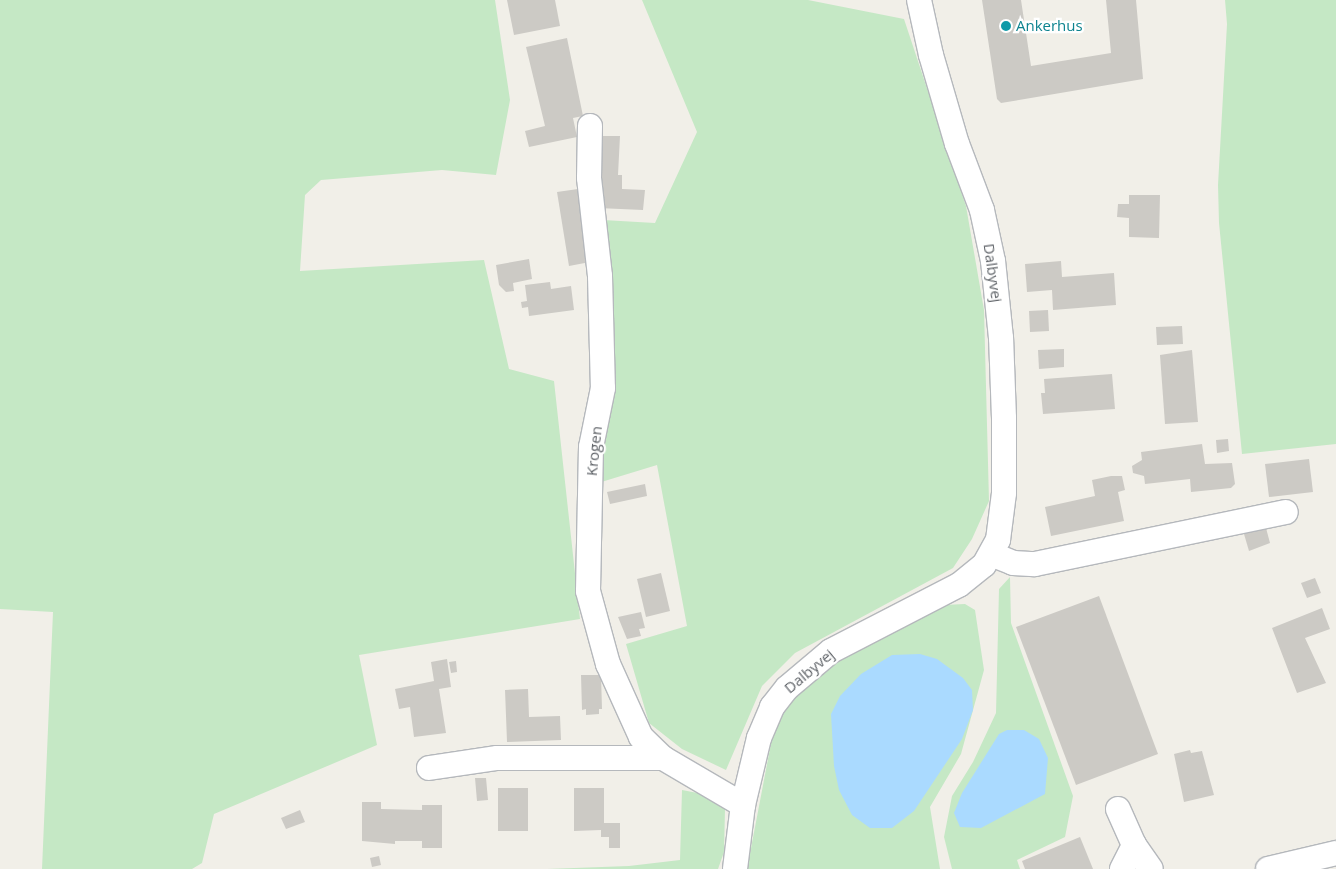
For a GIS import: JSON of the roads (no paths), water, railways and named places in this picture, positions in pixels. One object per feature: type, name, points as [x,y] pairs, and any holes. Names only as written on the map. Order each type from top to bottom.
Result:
[{"type":"street","name":"Dalbyvej","points":[[735,869],[743,805],[758,738],[772,707],[787,688],[831,651],[958,585],[984,565],[998,540],[1004,493],[1001,338],[993,261],[982,210],[957,144],[931,56],[919,0]]},
{"type":"street","name":"Krogen","points":[[590,126],[589,178],[600,276],[603,388],[591,447],[588,591],[608,664],[641,737],[663,758],[743,805]]},
{"type":"street","points":[[991,554],[1013,563],[1036,564],[1286,512]]},
{"type":"street","points":[[429,768],[497,758],[663,758]]},
{"type":"street","points":[[1118,809],[1134,846],[1151,869]]},
{"type":"street","points":[[1122,869],[1134,846]]},
{"type":"street","points":[[1268,869],[1336,853]]},
{"type":"water","points":[[920,654],[937,659],[963,678],[972,690],[973,710],[962,739],[914,811],[892,828],[870,828],[852,815],[839,790],[834,766],[831,714],[840,696],[861,674],[892,655]]},
{"type":"water","points":[[1007,730],[1024,730],[1039,739],[1048,758],[1045,794],[981,828],[960,827],[954,813],[962,793],[999,734]]},
{"type":"place","name":"Ankerhus","points":[[1006,26]]}]
